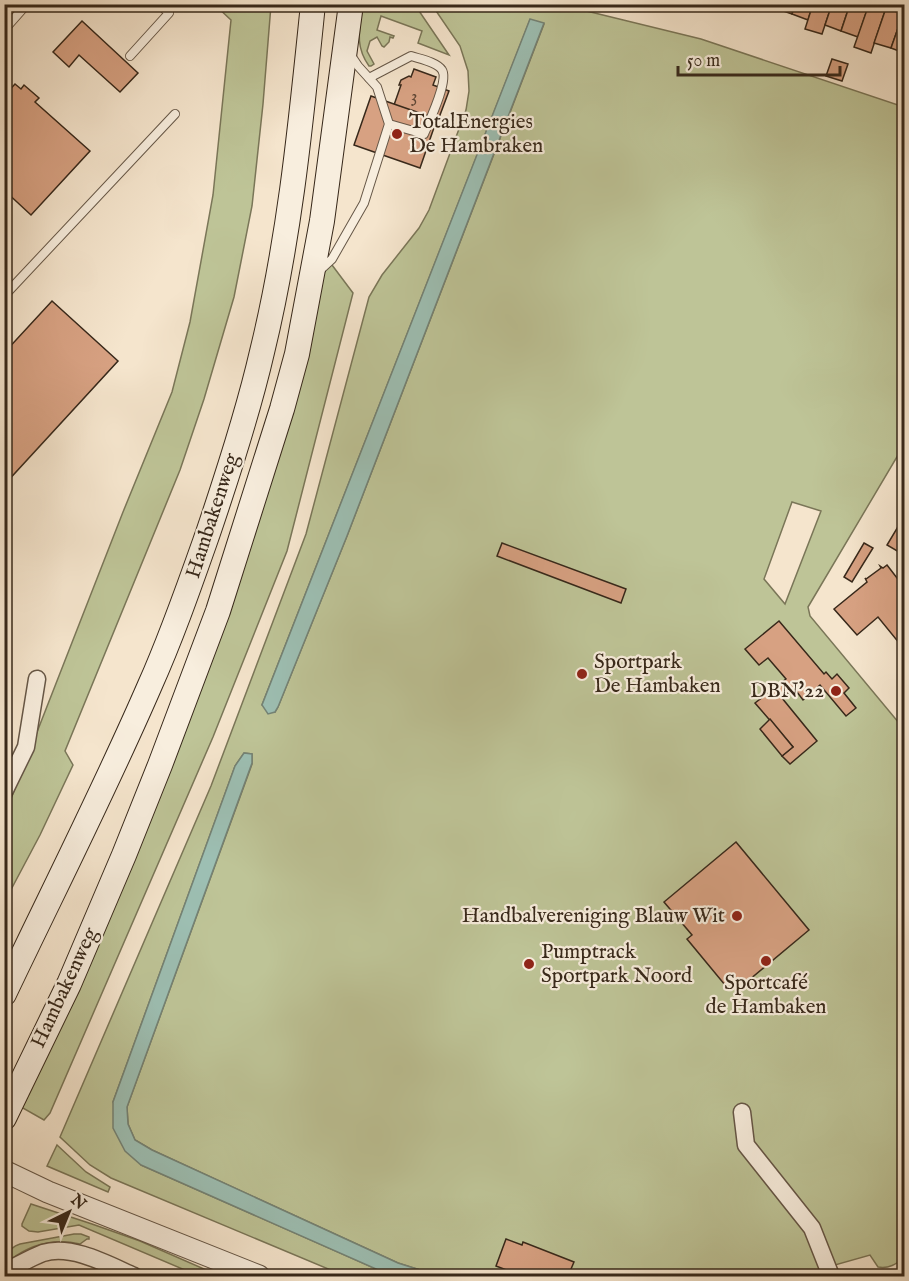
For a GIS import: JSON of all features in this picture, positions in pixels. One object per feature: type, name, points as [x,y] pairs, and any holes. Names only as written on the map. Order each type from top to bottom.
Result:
[{"type":"main road","name":"Hambakenweg","points":[[4,994],[151,684],[186,598],[225,483],[262,352],[278,277],[295,172],[313,4]]},
{"type":"main road","name":"Hambakenweg","points":[[4,1118],[69,984],[164,754],[218,611],[288,387],[313,276],[351,4]]},
{"type":"street","points":[[4,792],[26,747],[37,679]]},
{"type":"street","points":[[742,1112],[746,1145],[812,1228],[831,1276]]},
{"type":"street","points":[[4,1171],[48,1192],[259,1276]]},
{"type":"street","points":[[4,1272],[45,1252],[67,1251],[134,1276]]},
{"type":"lane","points":[[4,30],[27,4]]},
{"type":"lane","points":[[130,56],[169,13],[159,4]]},
{"type":"lane","points":[[313,276],[332,259],[364,203],[389,124],[377,87],[345,47]]},
{"type":"lane","points":[[369,78],[411,57],[442,68],[445,76],[442,88],[424,134],[389,124]]},
{"type":"lane","points":[[4,296],[175,114]]},
{"type":"green space","points":[[215,5],[271,5],[252,206],[234,297],[180,470],[65,751],[73,765],[5,901],[5,814],[172,392],[190,322],[213,195],[231,20]]},
{"type":"green space","points":[[363,5],[415,5],[449,55],[418,43],[422,31],[381,16],[377,30],[394,36],[390,37],[384,47],[377,37],[370,41],[367,51],[374,64],[369,66],[360,44]]},
{"type":"green space","name":"Sportpark De Hambaken","points":[[432,5],[562,5],[701,39],[904,107],[904,445],[808,607],[810,616],[904,729],[904,1258],[892,1266],[878,1267],[870,1255],[803,1274],[804,1276],[439,1276],[398,1263],[152,1150],[135,1140],[128,1124],[127,1107],[252,764],[252,754],[244,753],[235,766],[113,1102],[141,1165],[392,1276],[345,1276],[111,1178],[90,1165],[60,1137],[211,786],[306,534],[369,297],[382,275],[419,228],[429,210],[466,110],[469,91],[468,71],[460,46]],"holes":[[[530,20],[544,24],[347,536],[275,712],[262,705]],[[792,502],[821,511],[785,604],[764,579]]]},
{"type":"green space","points":[[326,257],[353,293],[287,551],[213,737],[50,1113],[44,1120],[21,1107],[134,846]]},
{"type":"green space","points":[[57,1145],[86,1172],[110,1187],[108,1192],[47,1166]]},
{"type":"green space","points":[[31,1204],[140,1241],[220,1276],[199,1276],[79,1225],[38,1232],[29,1231],[22,1224]]},
{"type":"green space","points":[[81,1234],[89,1239],[80,1244],[52,1242],[35,1246],[10,1260],[6,1257],[8,1252],[20,1244]]},
{"type":"water","points":[[530,19],[544,23],[347,536],[278,707],[275,712],[268,714],[262,705]]},
{"type":"water","points":[[244,753],[252,754],[252,763],[127,1107],[128,1124],[135,1140],[152,1150],[398,1263],[439,1276],[392,1276],[141,1165],[125,1151],[113,1128],[113,1102],[235,766]]},
{"type":"building","points":[[776,4],[795,4],[792,14],[775,8]]},
{"type":"building","points":[[795,4],[813,4],[808,20],[792,14]]},
{"type":"building","points":[[813,4],[832,4],[822,34],[805,29]]},
{"type":"building","points":[[832,4],[850,4],[841,31],[825,25]]},
{"type":"building","points":[[850,4],[869,4],[858,37],[841,31]]},
{"type":"building","points":[[869,4],[886,8],[871,53],[854,47]]},
{"type":"building","points":[[886,8],[903,14],[891,48],[874,43]]},
{"type":"building","points":[[904,15],[904,53],[891,48]]},
{"type":"building","points":[[82,21],[138,73],[120,92],[79,55],[69,67],[53,52]]},
{"type":"building","points":[[832,59],[848,64],[842,81],[826,76]]},
{"type":"building","points":[[414,69],[436,77],[433,85],[449,91],[437,123],[394,105],[401,80],[411,77]]},
{"type":"building","points":[[15,84],[21,89],[24,85],[39,98],[35,102],[90,151],[31,215],[4,190],[4,96]]},
{"type":"building","points":[[371,96],[437,119],[420,168],[354,145]]},
{"type":"building","points":[[52,301],[118,361],[4,485],[4,353]]},
{"type":"building","points":[[902,520],[904,521],[904,555],[887,545]]},
{"type":"building","points":[[502,543],[626,589],[621,603],[497,556]]},
{"type":"building","points":[[864,543],[873,548],[852,582],[844,577]]},
{"type":"building","points":[[887,565],[904,587],[904,649],[878,617],[857,635],[834,609],[867,582],[865,578],[881,568],[880,566],[883,568]]},
{"type":"building","name":"DBN'22","points":[[779,621],[824,674],[826,672],[832,679],[837,674],[849,688],[844,693],[856,708],[846,716],[820,685],[803,700],[794,688],[782,698],[817,741],[790,764],[782,756],[793,747],[755,703],[786,679],[768,658],[759,665],[745,649]]},
{"type":"building","points":[[770,719],[793,747],[782,756],[760,729]]},
{"type":"building","name":"Handbalvereniging Blauw Wit","points":[[736,842],[809,930],[737,990],[730,981],[725,985],[687,939],[692,935],[664,902]]},
{"type":"building","points":[[506,1239],[522,1245],[523,1242],[574,1262],[568,1276],[523,1276],[496,1266]]},
{"type":"place","name":"TotalEnergies De Hambraken","points":[[397,134]]},
{"type":"place","name":"Sportpark De Hambaken","points":[[582,674]]},
{"type":"place","name":"DBN'22","points":[[836,691]]},
{"type":"place","name":"Handbalvereniging Blauw Wit","points":[[737,916]]},
{"type":"place","name":"Sportcafé de Hambaken","points":[[766,961]]},
{"type":"place","name":"Pumptrack Sportpark Noord","points":[[529,964]]}]
